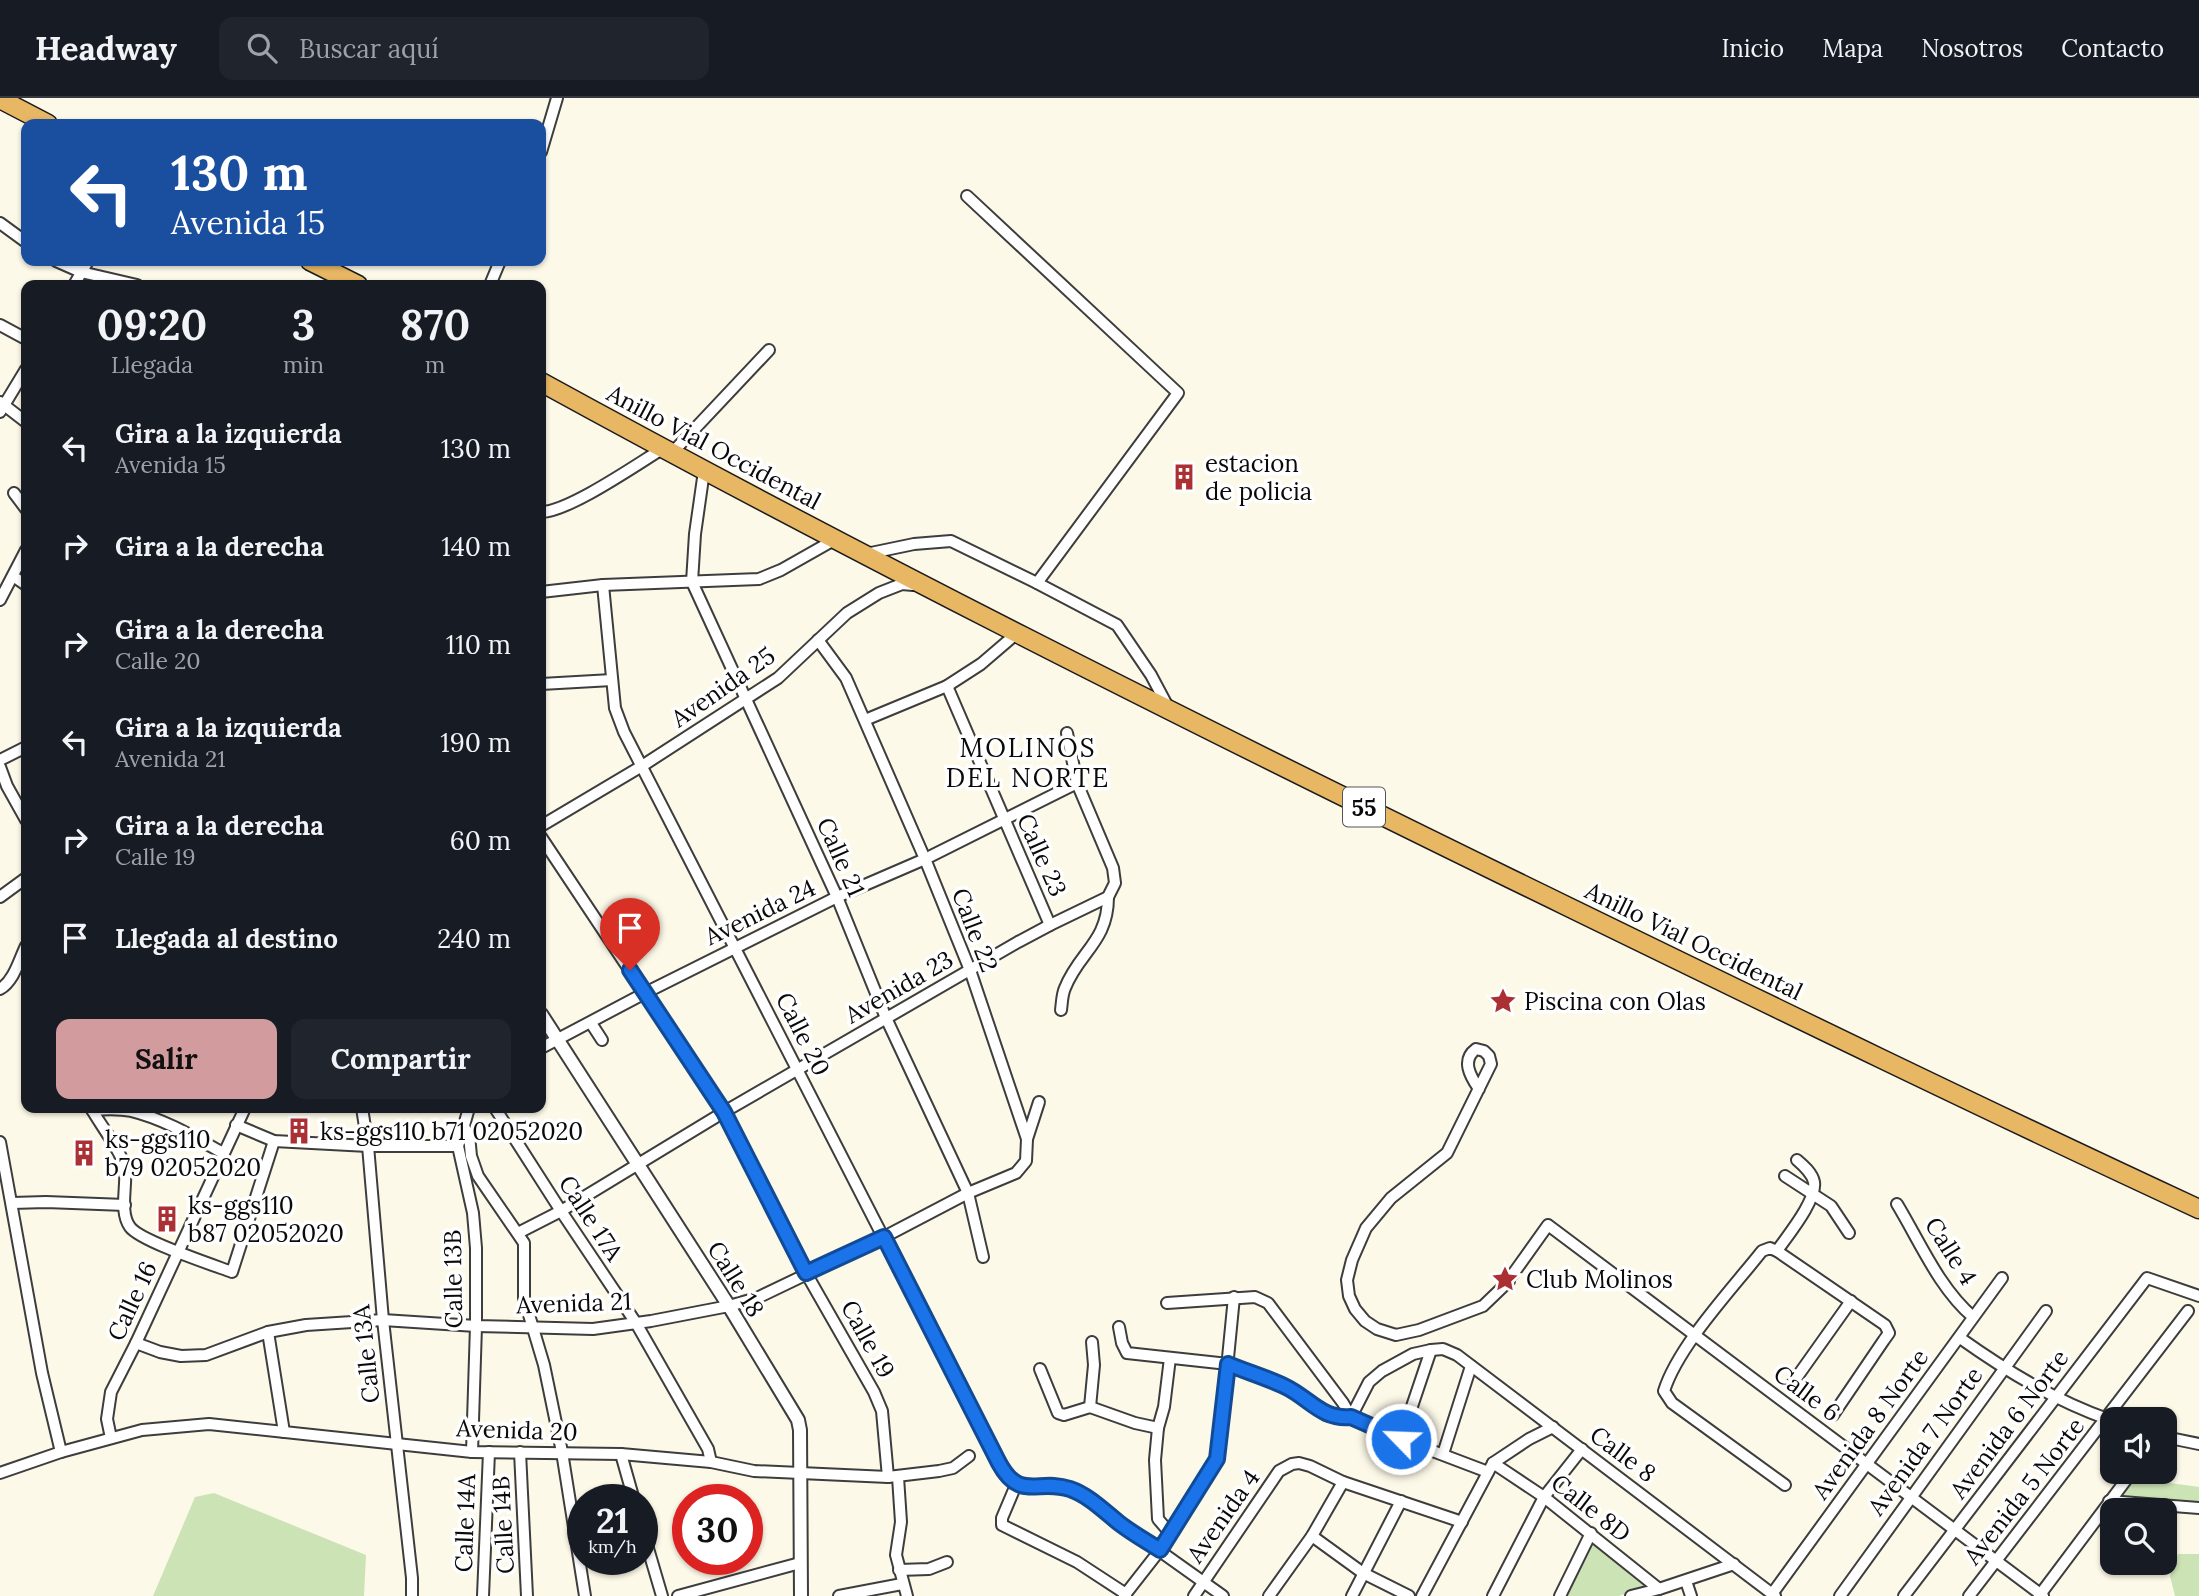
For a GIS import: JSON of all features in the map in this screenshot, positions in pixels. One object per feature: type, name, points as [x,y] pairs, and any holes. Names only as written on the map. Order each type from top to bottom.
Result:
[{"type":"highway","points":[[0,99],[38,119]]},
{"type":"highway","points":[[320,266],[348,280]]},
{"type":"highway","name":"Anillo Vial Occidental","points":[[546,385],[834,540],[1171,712],[1927,1082],[2199,1209]]},
{"type":"street","points":[[546,135],[557,98]]},
{"type":"street","points":[[967,196],[1178,393],[1037,583]]},
{"type":"street","points":[[0,223],[21,238]]},
{"type":"street","points":[[67,266],[115,280]]},
{"type":"street","points":[[77,280],[85,266]]},
{"type":"street","points":[[0,325],[21,336]]},
{"type":"street","points":[[546,512],[566,506],[667,451],[769,350]]},
{"type":"street","points":[[21,377],[1,407],[21,419]]},
{"type":"street","points":[[691,582],[704,471]]},
{"type":"street","points":[[14,493],[21,502]]},
{"type":"street","points":[[546,591],[604,585],[758,579],[781,570],[834,540]]},
{"type":"street","points":[[864,555],[914,544],[951,541],[1037,583],[1117,625],[1151,675],[1171,712]]},
{"type":"street","points":[[0,600],[21,560]]},
{"type":"street","points":[[13,576],[21,582]]},
{"type":"street","name":"Calle 21","points":[[691,582],[837,897],[886,1018],[968,1193],[982,1256]]},
{"type":"street","name":"Avenida 25","points":[[546,822],[747,700],[778,678],[847,612],[879,593],[902,584],[923,586]]},
{"type":"street","name":"Calle 20","points":[[604,585],[615,708],[624,732],[1005,1475],[1016,1485]]},
{"type":"street","points":[[864,720],[947,685],[981,664],[1016,634]]},
{"type":"street","name":"Calle 22","points":[[818,640],[846,678],[970,970],[1027,1139],[1026,1161]]},
{"type":"street","points":[[546,684],[612,680]]},
{"type":"street","name":"Calle 23","points":[[947,685],[1050,925]]},
{"type":"street","points":[[1061,1010],[1067,983],[1100,936],[1108,912],[1108,897],[1115,883],[1113,868],[1077,783],[1067,733]]},
{"type":"street","points":[[0,760],[21,750]]},
{"type":"street","points":[[0,767],[21,811]]},
{"type":"street","name":"Avenida 24","points":[[546,1046],[837,897],[925,859],[1077,783]]},
{"type":"street","name":"Calle 19","points":[[546,844],[724,1112],[806,1273],[874,1392],[882,1411],[893,1477]]},
{"type":"street","points":[[0,897],[21,882]]},
{"type":"street","name":"Avenida 23","points":[[519,1233],[561,1211],[724,1112],[970,970],[1050,925],[1108,897]]},
{"type":"street","points":[[0,989],[5,987],[21,957]]},
{"type":"street","name":"Calle 18","points":[[546,1022],[729,1306],[798,1420],[801,1596]]},
{"type":"street","points":[[591,1023],[602,1040]]},
{"type":"street","name":"Calle 6","points":[[1479,1089],[1447,1153],[1391,1198],[1366,1228],[1352,1260],[1347,1280],[1349,1296],[1365,1321],[1377,1329],[1396,1335],[1419,1331],[1483,1306],[1511,1278],[1548,1225],[2041,1596]]},
{"type":"street","points":[[1027,1139],[1039,1102]]},
{"type":"street","points":[[93,1113],[124,1164],[125,1217],[130,1227],[138,1234],[178,1252],[232,1272],[274,1141]]},
{"type":"street","points":[[137,1113],[182,1131],[223,1153]]},
{"type":"street","name":"Calle 16","points":[[111,1438],[107,1419],[111,1392],[242,1113]]},
{"type":"street","name":"Calle 13A","points":[[363,1113],[412,1596]]},
{"type":"street","name":"Calle 13B","points":[[467,1113],[458,1146],[475,1228],[476,1326],[472,1452]]},
{"type":"street","name":"Calle 17A","points":[[498,1113],[636,1323],[708,1450],[711,1462]]},
{"type":"street","points":[[236,1125],[274,1141],[368,1146],[458,1146]]},
{"type":"street","points":[[463,1125],[469,1135],[471,1156],[478,1176],[524,1243],[524,1298],[544,1365],[562,1452],[585,1596]]},
{"type":"street","points":[[0,1142],[42,1374],[61,1452]]},
{"type":"street","points":[[1777,1251],[1814,1195],[1814,1180],[1797,1160]]},
{"type":"street","name":"Avenida 21","points":[[136,1343],[181,1356],[206,1355],[268,1332],[306,1325],[383,1320],[593,1329],[729,1306],[757,1298],[968,1193],[1016,1174],[1026,1161]]},
{"type":"street","points":[[1785,1175],[1831,1206],[1849,1233]]},
{"type":"street","points":[[12,1203],[125,1205]]},
{"type":"street","name":"Calle 4","points":[[1897,1204],[1947,1289],[1973,1317]]},
{"type":"street","points":[[1785,1485],[1672,1403],[1664,1391],[1669,1376],[1695,1336],[1762,1251],[1770,1248],[1777,1251],[1885,1325],[1888,1333],[1833,1415]]},
{"type":"street","name":"Avenida 8 Norte","points":[[1774,1595],[2002,1278]]},
{"type":"street","name":"Avenida 6 Norte","points":[[1904,1596],[2147,1278],[2199,1296]]},
{"type":"street","points":[[1167,1303],[1234,1297],[1255,1297],[1268,1303],[1351,1417]]},
{"type":"street","points":[[1223,1596],[1160,1550],[1077,1492],[1056,1486],[1016,1485],[1002,1518],[1002,1525],[1077,1562],[1125,1595],[1160,1550],[1217,1459],[1234,1297]]},
{"type":"street","points":[[1792,1384],[1850,1301]]},
{"type":"street","name":"Avenida 7 Norte","points":[[1840,1596],[2046,1311]]},
{"type":"street","name":"Avenida 5 Norte","points":[[2118,1407],[2188,1311]]},
{"type":"street","name":"Calle 8D","points":[[1119,1327],[1127,1353],[1228,1364],[1287,1388],[1326,1415],[1351,1417],[1401,1439],[1490,1468],[1544,1497],[1659,1589]]},
{"type":"street","points":[[268,1332],[284,1432]]},
{"type":"street","points":[[1960,1338],[2003,1369],[2055,1397],[2100,1416]]},
{"type":"street","points":[[1090,1407],[1094,1365],[1092,1342]]},
{"type":"street","name":"Calle 8","points":[[1431,1350],[1443,1349],[1457,1355],[1774,1595]]},
{"type":"street","points":[[1351,1417],[1369,1382],[1382,1371],[1412,1354],[1431,1350]]},
{"type":"street","points":[[1401,1439],[1431,1350]]},
{"type":"street","points":[[1170,1358],[1164,1407],[1157,1428],[1155,1460],[1158,1519],[1170,1533]]},
{"type":"street","points":[[1443,1454],[1471,1366]]},
{"type":"street","points":[[1040,1368],[1058,1413],[1064,1415],[1090,1407],[1157,1428]]},
{"type":"street","name":"Avenida 20","points":[[0,1473],[61,1452],[142,1430],[209,1424],[472,1452],[621,1454],[711,1462],[754,1471],[893,1477],[953,1468],[969,1456]]},
{"type":"street","points":[[1422,1596],[1490,1468],[1528,1439],[1553,1427]]},
{"type":"street","name":"Avenida 5 Norte","points":[[1969,1596],[2100,1431]]},
{"type":"street","points":[[2177,1439],[2199,1444]]},
{"type":"street","points":[[1493,1596],[1544,1497],[1581,1449]]},
{"type":"street","name":"Calle 14A","points":[[484,1596],[488,1452]]},
{"type":"street","name":"Calle 14B","points":[[520,1452],[527,1596]]},
{"type":"street","points":[[621,1454],[629,1484]]},
{"type":"street","name":"Avenida 4","points":[[1194,1596],[1279,1471],[1299,1463],[1343,1482]]},
{"type":"street","points":[[893,1477],[901,1522],[896,1555],[906,1596]]},
{"type":"street","points":[[1269,1596],[1312,1536],[1343,1482],[1462,1522]]},
{"type":"street","points":[[2111,1498],[2122,1484]]},
{"type":"street","points":[[1352,1596],[1401,1501]]},
{"type":"street","points":[[2177,1506],[2199,1508]]},
{"type":"street","points":[[2041,1596],[2100,1514]]},
{"type":"street","points":[[1560,1596],[1591,1533]]},
{"type":"street","points":[[1312,1536],[1363,1573],[1409,1596]]},
{"type":"street","points":[[899,1570],[929,1569],[947,1562]]},
{"type":"street","points":[[678,1596],[800,1563]]},
{"type":"street","points":[[1631,1596],[1734,1564]]},
{"type":"street","points":[[656,1575],[662,1596]]},
{"type":"street","points":[[1686,1581],[1691,1596]]},
{"type":"street","points":[[839,1596],[902,1584]]},
{"type":"green space","points":[[2130,1484],[2199,1487],[2199,1503],[2177,1502],[2177,1498],[2121,1498]]},
{"type":"green space","points":[[214,1493],[366,1555],[364,1596],[153,1596],[195,1497]]},
{"type":"green space","points":[[1593,1540],[1648,1586],[1619,1596],[1563,1596]]},
{"type":"green space","points":[[2178,1554],[2199,1554],[2199,1596],[2175,1596],[2170,1576],[2177,1575]]},
{"type":"place","name":"estacion de policia","points":[[1184,477]]},
{"type":"place","name":"Piscina con Olas","points":[[1503,1001]]},
{"type":"place","name":"ks-ggs110 b71 02052020","points":[[299,1131]]},
{"type":"place","name":"ks-ggs110 b79 02052020","points":[[84,1153]]},
{"type":"place","name":"ks-ggs110 b87 02052020","points":[[167,1219]]},
{"type":"place","name":"Club Molinos","points":[[1505,1279]]},
{"type":"district","name":"MOLINOS DEL NORTE","points":[[1028,762]]},
{"type":"route","points":[[630,970],[724,1112],[806,1273],[884,1237],[1005,1475],[1016,1485],[1056,1486],[1077,1492],[1160,1550],[1217,1459],[1228,1364],[1287,1388],[1326,1415],[1351,1417],[1401,1439]]}]
